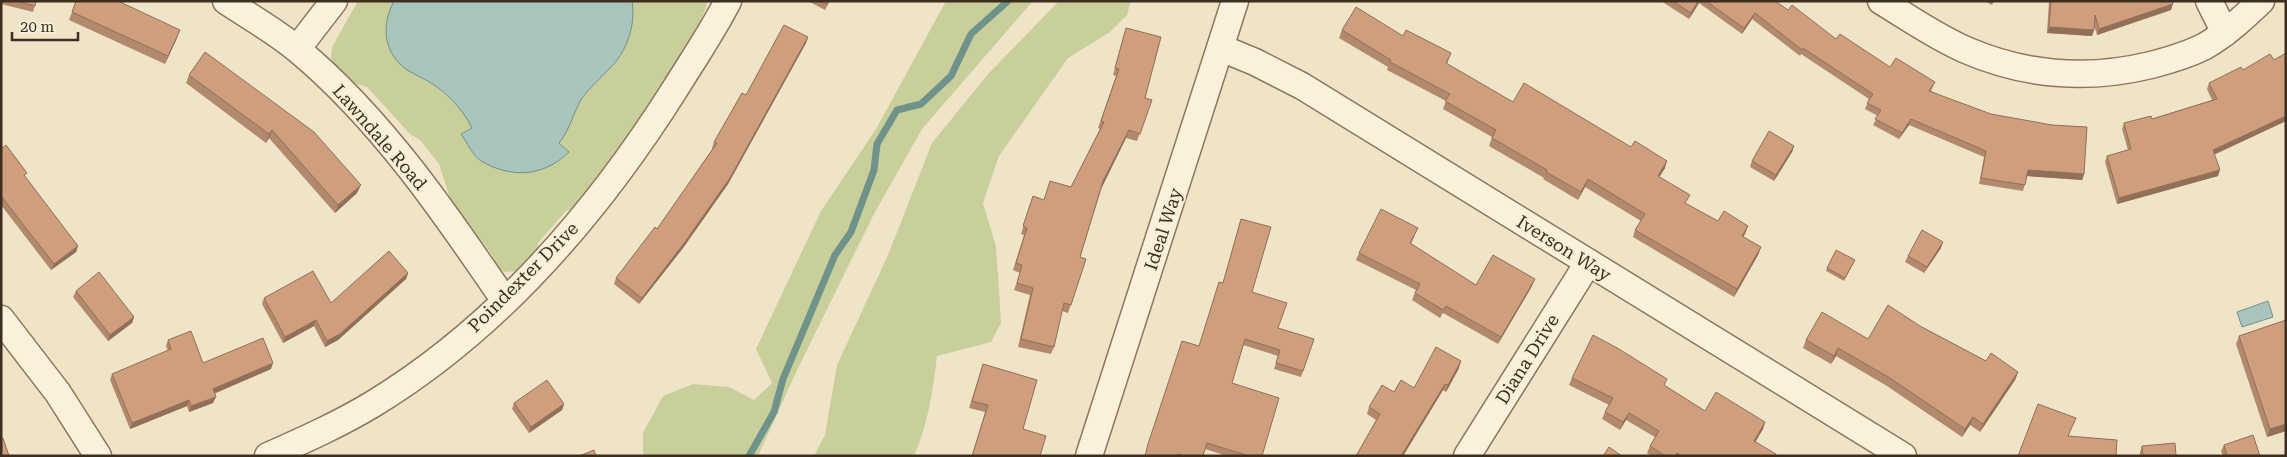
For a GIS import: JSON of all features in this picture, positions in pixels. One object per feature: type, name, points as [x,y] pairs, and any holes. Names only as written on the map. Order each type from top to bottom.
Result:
[{"type":"street","name":"Lawndale Road","points":[[226,1],[297,49],[375,127],[422,184],[505,301]]},
{"type":"street","points":[[297,49],[334,1]]},
{"type":"street","name":"Poindexter Drive","points":[[268,456],[320,433],[375,403],[428,367],[505,301],[562,243],[608,186],[648,132],[728,1]]},
{"type":"street","name":"Ideal Way","points":[[1089,456],[1235,1]]},
{"type":"street","points":[[1881,1],[1934,34],[1980,56],[2022,69],[2065,75],[2128,70],[2173,60],[2204,46],[2225,33],[2261,1]]},
{"type":"street","points":[[2209,1],[2225,33]]},
{"type":"street","name":"Iverson Way","points":[[1221,48],[1255,62],[1302,86],[1890,453]]},
{"type":"street","name":"Diana Drive","points":[[1467,456],[1588,263]]},
{"type":"street","points":[[1,319],[58,393],[98,456]]},
{"type":"green space","points":[[358,1],[708,1],[698,26],[638,120],[600,174],[573,209],[566,211],[538,243],[537,250],[517,271],[504,272],[498,267],[492,255],[450,198],[439,164],[420,140],[410,134],[367,87],[356,84],[335,68],[331,57],[332,47]]},
{"type":"green space","points":[[946,1],[1033,1],[922,129],[874,214],[798,368],[758,456],[643,456],[643,433],[663,396],[693,384],[729,387],[754,400],[772,383],[756,349],[821,211],[876,129]]},
{"type":"green space","points":[[1059,1],[1131,1],[1127,15],[1110,32],[1068,58],[999,156],[983,203],[996,247],[1001,323],[991,342],[937,356],[929,407],[914,456],[814,456],[825,435],[837,365],[888,255],[932,143],[988,74]]},
{"type":"water","points":[[394,1],[632,1],[633,19],[629,38],[621,55],[582,98],[566,133],[559,143],[569,152],[552,165],[534,172],[524,173],[493,167],[478,159],[461,134],[472,128],[457,106],[434,85],[407,70],[399,63],[389,47],[386,29],[387,20]]},
{"type":"water","points":[[2268,301],[2273,317],[2242,327],[2237,312]]},
{"type":"building","points":[[16,1],[36,1],[35,6]]},
{"type":"building","points":[[76,1],[118,1],[180,30],[168,56],[72,12]]},
{"type":"building","points":[[1673,1],[1698,1],[1691,13]]},
{"type":"building","points":[[1706,1],[1775,1],[1788,10],[1792,5],[1836,39],[1840,34],[1890,67],[1896,58],[1935,82],[1929,91],[1991,114],[2052,125],[2087,127],[2084,174],[2028,170],[2025,185],[1981,178],[1986,151],[1911,119],[1902,133],[1875,119],[1881,110],[1867,103],[1873,94],[1803,48],[1802,50],[1755,13],[1744,28]]},
{"type":"building","points":[[2051,1],[2172,1],[2173,4],[2099,29],[2095,15],[2094,30],[2049,27]]},
{"type":"building","points":[[1356,7],[1403,36],[1406,30],[1451,53],[1446,63],[1513,102],[1524,83],[1631,147],[1635,141],[1667,161],[1658,176],[1690,195],[1685,203],[1718,221],[1724,211],[1748,226],[1742,236],[1761,247],[1737,289],[1635,230],[1645,214],[1588,179],[1581,192],[1546,172],[1547,170],[1492,138],[1496,130],[1445,101],[1450,94],[1390,62],[1391,60],[1342,30]]},
{"type":"building","points":[[784,25],[808,37],[730,178],[685,242],[642,298],[616,278],[655,227],[657,229],[717,143],[714,142],[742,93],[746,95]]},
{"type":"building","points":[[1126,28],[1161,37],[1145,98],[1152,100],[1140,134],[1129,130],[1103,181],[1080,257],[1086,259],[1071,305],[1064,303],[1054,347],[1021,339],[1033,288],[1017,283],[1022,265],[1016,263],[1027,228],[1023,226],[1033,196],[1044,200],[1050,181],[1071,187],[1104,122],[1101,121],[1119,69],[1115,68]]},
{"type":"building","points":[[205,52],[314,132],[361,185],[338,205],[272,130],[269,134],[189,75]]},
{"type":"building","points":[[2286,53],[2286,116],[2213,150],[2220,170],[2119,198],[2107,156],[2131,149],[2124,123],[2151,116],[2152,119],[2217,99],[2209,83],[2241,67],[2243,70],[2270,54],[2274,60]]},
{"type":"building","points":[[1769,131],[1794,146],[1776,175],[1752,161]]},
{"type":"building","points":[[6,145],[27,173],[24,175],[78,246],[54,264],[1,196],[1,149]]},
{"type":"building","points":[[1381,209],[1418,228],[1410,243],[1476,285],[1493,255],[1535,279],[1501,337],[1446,306],[1443,310],[1415,293],[1420,284],[1359,253]]},
{"type":"building","points":[[1241,219],[1271,227],[1252,292],[1287,303],[1278,328],[1314,339],[1303,371],[1276,363],[1280,350],[1245,339],[1232,383],[1279,398],[1262,456],[1249,456],[1207,443],[1203,456],[1184,456],[1178,454],[1177,456],[1145,456],[1182,341],[1199,346],[1219,282],[1223,283]]},
{"type":"building","points":[[1922,230],[1943,242],[1927,267],[1908,256]]},
{"type":"building","points":[[1836,250],[1855,260],[1845,278],[1827,268]]},
{"type":"building","points":[[389,251],[408,273],[340,334],[327,341],[316,320],[285,337],[264,298],[313,271],[331,303]]},
{"type":"building","points":[[99,272],[134,317],[110,335],[76,291]]},
{"type":"building","points":[[1888,305],[1920,326],[1986,361],[1991,353],[2018,372],[1983,424],[1973,417],[1965,429],[1890,378],[1838,348],[1834,356],[1806,340],[1822,312],[1868,339]]},
{"type":"building","points":[[2286,320],[2286,424],[2270,429],[2239,336]]},
{"type":"building","points":[[191,331],[203,363],[263,338],[273,363],[213,389],[216,397],[191,406],[189,400],[132,423],[112,374],[171,349],[168,340]]},
{"type":"building","points":[[1593,335],[1667,379],[1664,385],[1705,411],[1716,392],[1765,422],[1754,441],[1776,454],[1775,456],[1682,456],[1677,453],[1675,456],[1665,456],[1650,446],[1659,431],[1629,413],[1623,422],[1605,412],[1613,398],[1572,378]]},
{"type":"building","points":[[1436,347],[1461,361],[1448,385],[1445,384],[1401,456],[1356,456],[1380,414],[1369,407],[1382,385],[1394,392],[1401,380],[1414,388]]},
{"type":"building","points":[[983,364],[1037,380],[1023,429],[1046,436],[1040,456],[972,456],[988,405],[972,401]]},
{"type":"building","points":[[547,380],[564,404],[531,427],[514,403]]},
{"type":"building","points":[[2038,404],[2076,418],[2068,436],[2117,440],[2116,456],[2018,456]]},
{"type":"building","points":[[2253,435],[2260,456],[2227,456],[2224,445]]},
{"type":"building","points":[[3,438],[9,456],[1,456],[1,439]]},
{"type":"building","points":[[2175,443],[2176,456],[2143,456],[2142,446]]},
{"type":"building","points":[[1609,447],[1622,456],[1603,456]]},
{"type":"building","points":[[594,450],[596,456],[579,456]]},
{"type":"waterway","points":[[749,456],[774,412],[783,379],[835,255],[851,232],[874,170],[877,144],[897,110],[921,104],[951,76],[971,34],[1008,1]]}]
